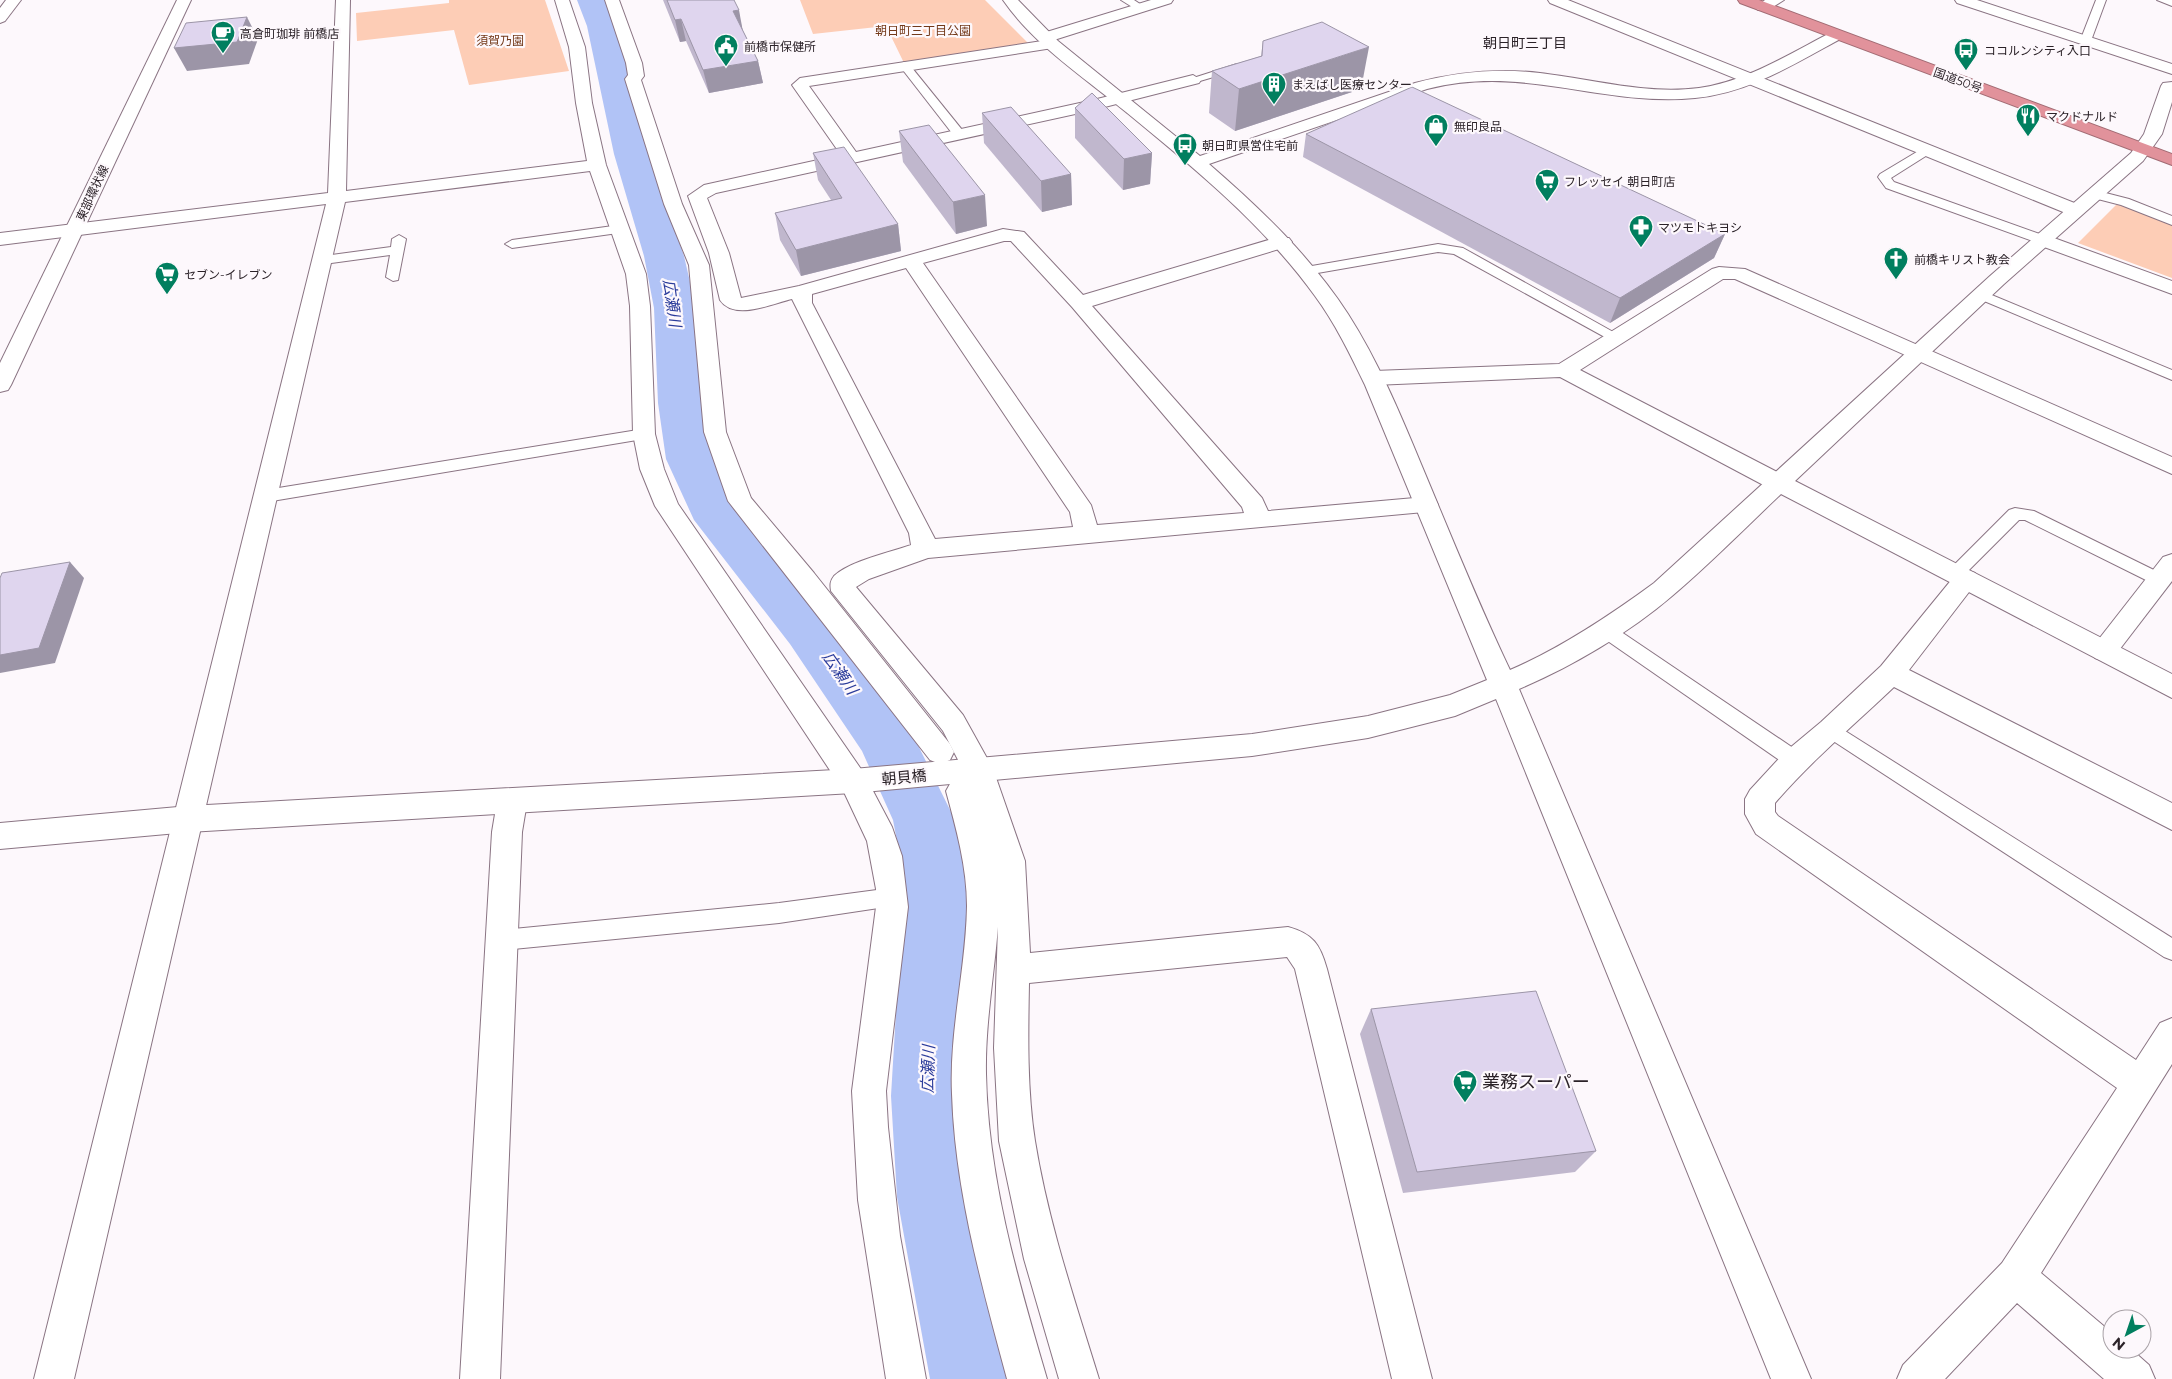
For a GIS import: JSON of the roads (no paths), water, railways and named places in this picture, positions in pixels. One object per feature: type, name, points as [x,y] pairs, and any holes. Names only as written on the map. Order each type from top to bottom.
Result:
[{"type":"highway","name":"国道50号","points":[[1745,0],[1770,3],[1837,35],[2172,160]]},
{"type":"street","points":[[0,18],[14,0]]},
{"type":"street","name":"東部環状線","points":[[0,385],[184,0]]},
{"type":"street","points":[[54,1379],[324,260],[337,198],[343,0]]},
{"type":"street","points":[[562,0],[577,47],[584,103],[596,165],[631,255],[637,281],[644,434],[652,469],[667,506],[863,780],[886,853],[892,897],[869,1090],[869,1121],[883,1262],[906,1379]]},
{"type":"street","points":[[612,0],[634,63],[636,76],[633,80],[669,192],[699,265],[708,375],[715,432],[723,459],[740,500],[829,610],[954,772],[1010,862],[1014,937],[1011,1048],[1017,1141],[1043,1259],[1079,1379]]},
{"type":"street","points":[[1010,0],[1049,41],[1196,163],[1260,219],[1306,271],[1344,324],[1374,378],[1472,619],[1504,686],[1791,1379]]},
{"type":"street","points":[[852,158],[800,85],[806,80],[1049,41],[1166,0]]},
{"type":"street","points":[[1555,0],[2075,210]]},
{"type":"street","points":[[1962,0],[1980,3],[2084,40],[2172,68]]},
{"type":"street","points":[[1196,163],[1421,86],[1450,78],[1520,76],[1648,94],[1697,93],[1727,88],[1750,79],[1837,35]]},
{"type":"street","points":[[1193,80],[1119,99],[710,189],[697,196],[719,253],[728,295],[733,304],[751,304],[1004,235],[1012,234],[1020,238],[1079,303],[1253,504],[1259,518]]},
{"type":"street","points":[[2144,150],[2153,134],[2170,81]]},
{"type":"street","name":"朝貝橋","points":[[0,836],[188,819],[512,802],[863,780],[1252,745],[1368,727],[1428,713],[1504,686],[1549,665],[1635,612],[1663,590],[1777,482],[2075,210],[2144,150]]},
{"type":"street","points":[[0,239],[596,165]]},
{"type":"street","points":[[2043,240],[2172,288]]},
{"type":"street","points":[[1079,303],[1282,242]]},
{"type":"street","points":[[911,261],[1082,512],[1086,534]]},
{"type":"street","points":[[1374,378],[1564,370],[1719,273],[1738,273],[2172,466]]},
{"type":"street","points":[[802,290],[802,303],[921,533],[925,549]]},
{"type":"street","points":[[1564,370],[2172,687]]},
{"type":"street","points":[[1027,1379],[1000,1285],[979,1186],[973,1147],[969,1094],[969,1043],[982,920],[982,891],[979,861],[954,772],[954,722],[844,591],[843,583],[849,578],[925,549],[1259,518],[1426,505]]},
{"type":"street","points":[[2104,651],[2165,571]]},
{"type":"street","points":[[1960,577],[1890,673],[1831,730],[1795,760],[1760,799],[1760,814],[1767,825],[2140,1083]]},
{"type":"street","points":[[1890,673],[2172,817]]},
{"type":"street","points":[[480,1379],[507,832],[512,802]]},
{"type":"street","points":[[1014,967],[1038,968],[1288,942],[1297,944],[1306,954],[1311,969],[1412,1379]]},
{"type":"street","points":[[1917,1379],[2016,1277],[2045,1235],[2172,1034]]},
{"type":"street","points":[[2016,1277],[2135,1379]]},
{"type":"lane","points":[[1126,0],[1141,8]]},
{"type":"lane","points":[[2084,40],[2087,38],[2101,0]]},
{"type":"lane","points":[[2162,0],[2172,3]]},
{"type":"lane","points":[[1193,80],[1249,64]]},
{"type":"lane","points":[[904,65],[959,134]]},
{"type":"lane","points":[[1925,151],[1884,177],[1884,180],[1890,185],[2043,240]]},
{"type":"lane","points":[[2094,194],[2125,202],[2172,221]]},
{"type":"lane","points":[[512,244],[620,229]]},
{"type":"lane","points":[[324,260],[398,244],[393,277]]},
{"type":"lane","points":[[1306,271],[1438,248],[1451,249],[1458,251],[1617,338]]},
{"type":"lane","points":[[1982,295],[2172,375]]},
{"type":"lane","points":[[266,496],[644,434]]},
{"type":"lane","points":[[1960,577],[2015,514],[2028,515],[2165,571]]},
{"type":"lane","points":[[1605,630],[1795,760]]},
{"type":"lane","points":[[1831,730],[2172,950]]},
{"type":"lane","points":[[502,940],[778,913],[892,897]]},
{"type":"waterway","name":"広瀬川","points":[[592,0],[603,26],[632,154],[664,256],[675,308],[681,403],[690,459],[711,508],[809,630],[886,739],[924,820],[936,878],[927,1096],[935,1197],[971,1379]]},
{"type":"place","name":"高倉町珈琲 前橋店","points":[[223,54]]},
{"type":"place","name":"前橋市保健所","points":[[726,67]]},
{"type":"place","name":"ココルンシティ入口","points":[[1966,71]]},
{"type":"place","name":"まえばし医療センター","points":[[1274,105]]},
{"type":"place","name":"マクドナルド","points":[[2028,137]]},
{"type":"place","name":"無印良品","points":[[1436,147]]},
{"type":"place","name":"朝日町県営住宅前","points":[[1185,166]]},
{"type":"place","name":"フレッセイ 朝日町店","points":[[1547,202]]},
{"type":"place","name":"マツモトキヨシ","points":[[1641,248]]},
{"type":"place","name":"前橋キリスト教会","points":[[1896,280]]},
{"type":"place","name":"セブン-イレブン","points":[[167,295]]},
{"type":"place","name":"業務スーパー","points":[[1465,1103]]},
{"type":"district","name":"朝日町三丁目","points":[[1525,43]]},
{"type":"park label","name":"朝日町三丁目公園","points":[[923,30]]},
{"type":"park label","name":"須賀乃園","points":[[500,40]]}]
